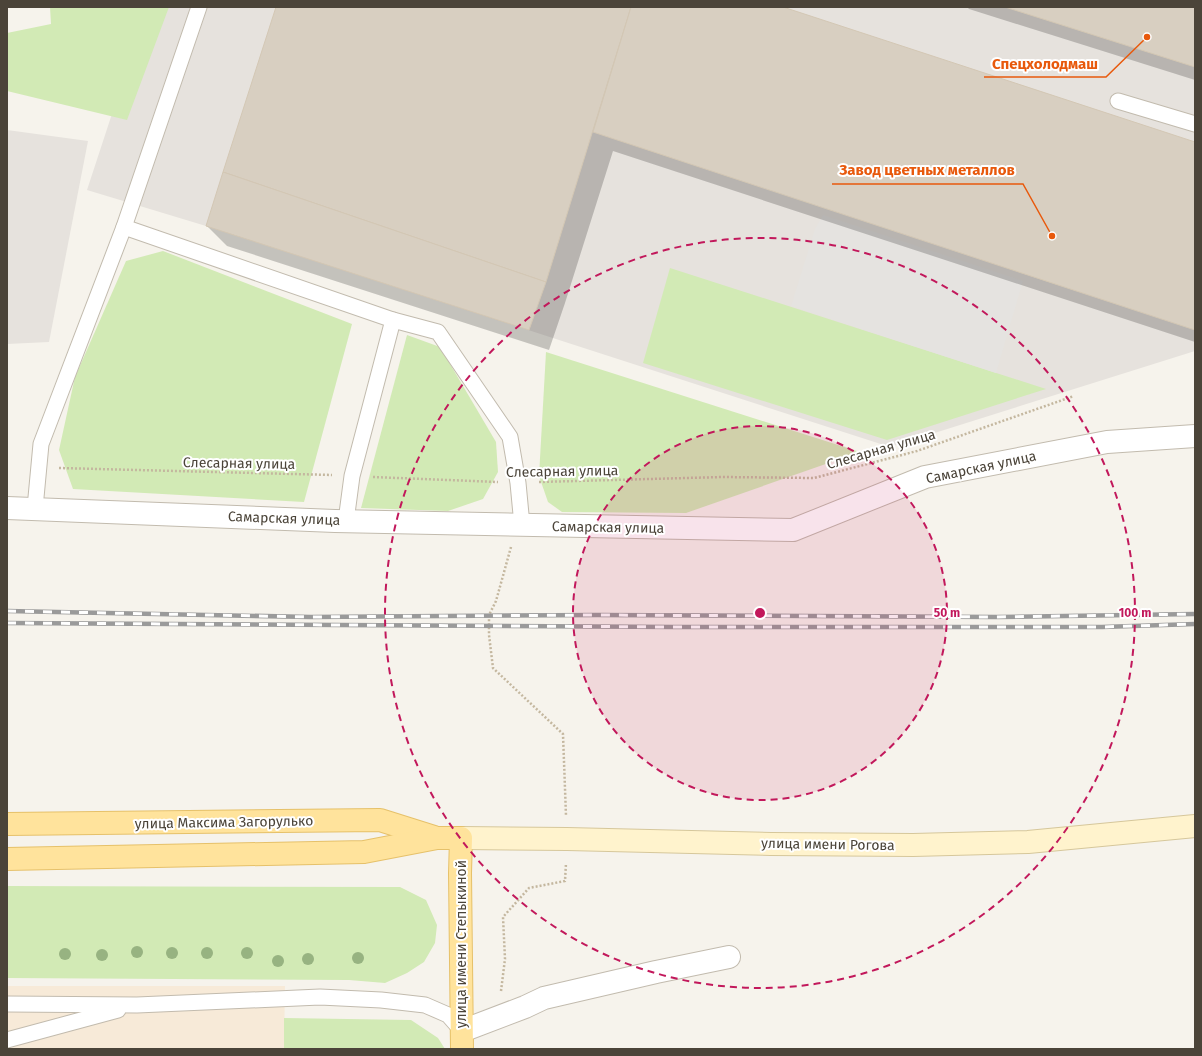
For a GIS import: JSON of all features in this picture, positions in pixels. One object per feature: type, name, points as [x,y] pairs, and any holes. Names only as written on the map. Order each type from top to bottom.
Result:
[{"type":"main road","name":"улица Максима Загорулько","points":[[7,824],[380,820],[437,838]]},
{"type":"main road","name":"улица имени Рогова","points":[[461,838],[913,845],[1028,842],[1195,826]]},
{"type":"main road","name":"улица Максима Загорулько","points":[[7,859],[364,852],[437,838],[461,838]]},
{"type":"main road","name":"улица имени Степыкиной","points":[[461,838],[462,1040]]},
{"type":"street","name":"Самарская улица","points":[[7,508],[346,521],[793,530],[926,477],[1107,442],[1195,436]]},
{"type":"street","points":[[462,1040],[544,998],[729,957]]},
{"type":"lane","points":[[35,508],[41,444],[124,227],[199,7]]},
{"type":"lane","points":[[1118,101],[1195,124]]},
{"type":"lane","points":[[124,227],[393,320],[438,332],[510,437],[518,483],[520,525]]},
{"type":"lane","points":[[346,521],[352,476],[393,320]]},
{"type":"lane","points":[[7,1004],[137,1005],[320,997],[381,1000],[425,1005],[448,1015],[462,1040]]},
{"type":"lane","points":[[7,1040],[137,1005]]},
{"type":"path","name":"Слесарная улица","points":[[39,468],[352,476],[518,483],[723,477],[814,478],[917,451],[1074,396]]},
{"type":"path","points":[[500,996],[505,959],[503,917],[529,888],[565,881],[567,839],[563,734],[493,668],[488,616],[496,601],[520,525]]},
{"type":"shaded area","points":[[147,7],[1195,7],[1195,351],[890,447],[206,226],[87,190]]},
{"type":"shaded area","points":[[7,130],[88,141],[49,342],[7,344]]},
{"type":"shaded area","points":[[823,215],[1023,281],[996,373],[791,306],[815,229]]},
{"type":"shaded area","points":[[7,986],[285,986],[284,1049],[7,1049]]},
{"type":"green space","points":[[50,7],[169,7],[127,120],[7,91],[7,33],[51,24]]},
{"type":"green space","points":[[163,251],[352,324],[304,502],[73,489],[59,450],[75,377],[126,261]]},
{"type":"green space","points":[[670,268],[1046,389],[887,440],[643,363]]},
{"type":"green space","points":[[407,335],[440,347],[496,442],[498,472],[483,499],[448,511],[361,508]]},
{"type":"green space","points":[[546,352],[860,452],[686,513],[562,512],[548,502],[539,476]]},
{"type":"green space","points":[[7,886],[400,887],[426,900],[437,925],[435,943],[424,962],[407,973],[385,983],[349,980],[7,978]]},
{"type":"green space","points":[[284,1018],[411,1020],[438,1038],[445,1049],[284,1049]]},
{"type":"building","points":[[276,7],[631,7],[546,282],[223,172]]},
{"type":"building","points":[[631,7],[783,7],[1195,142],[1195,330],[593,132]]},
{"type":"building","points":[[1005,7],[1195,7],[1195,67]]},
{"type":"building","points":[[223,172],[546,282],[529,330],[206,226]]},
{"type":"railway","points":[[7,611],[311,617],[597,615],[997,617],[1195,614]]},
{"type":"railway","points":[[7,623],[675,627],[1102,627],[1195,624]]},
{"type":"place","name":"Спецхолодмаш","points":[[1147,37]]},
{"type":"place","name":"Завод цветных металлов","points":[[1052,236]]}]
